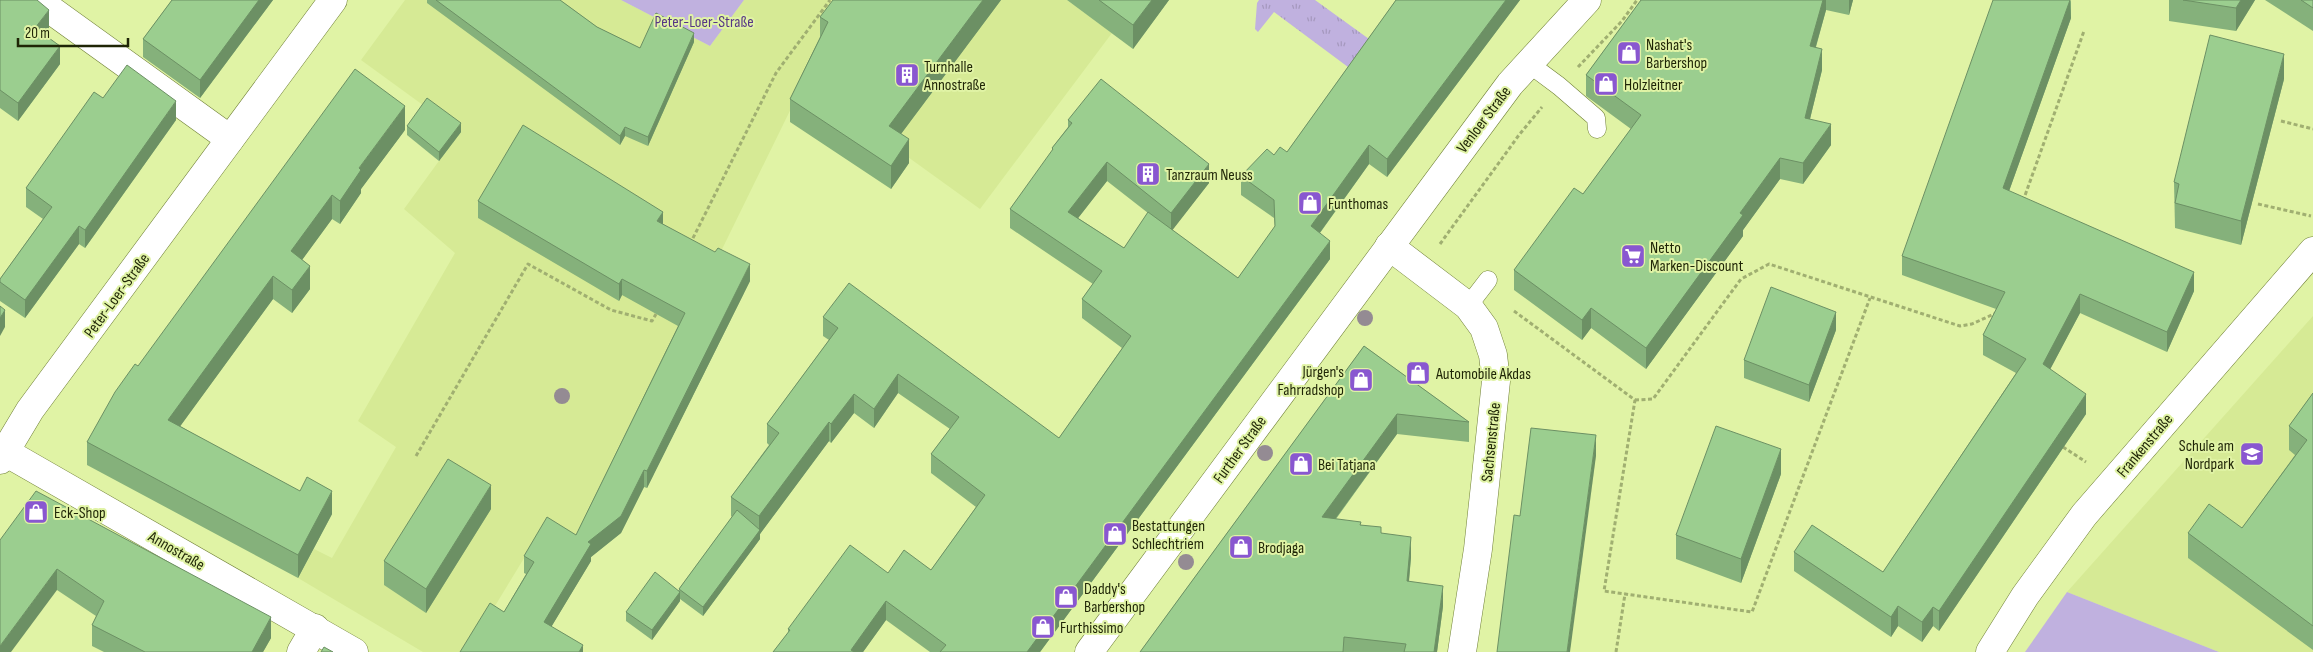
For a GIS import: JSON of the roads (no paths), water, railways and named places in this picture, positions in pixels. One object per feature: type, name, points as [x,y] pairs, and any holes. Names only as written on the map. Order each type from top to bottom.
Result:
[{"type":"street","points":[[37,0],[230,139]]},
{"type":"street","name":"Peter-Loer-Straße","points":[[2,454],[30,410],[333,0]]},
{"type":"street","name":"Venloer Straße","points":[[1389,246],[1510,84],[1587,0]]},
{"type":"street","name":"Sachsenstraße","points":[[1389,246],[1480,291],[1484,328],[1493,355],[1496,381],[1478,549],[1462,652]]},
{"type":"street","name":"Further Straße","points":[[1089,652],[1389,246]]},
{"type":"street","name":"Frankenstraße","points":[[1990,652],[2025,596],[2084,515],[2313,251]]},
{"type":"street","name":"Annostraße","points":[[2,454],[315,628],[354,652]]},
{"type":"street","points":[[300,652],[315,628]]},
{"type":"lane","points":[[1528,63],[1560,86],[1596,118],[1597,130]]},
{"type":"place","name":"Nashat's Barbershop","points":[[1629,53]]},
{"type":"place","name":"Turnhalle Annostraße","points":[[907,75]]},
{"type":"place","name":"Holzleitner","points":[[1606,84]]},
{"type":"place","name":"Tanzraum Neuss","points":[[1148,174]]},
{"type":"place","name":"Funthomas","points":[[1310,203]]},
{"type":"place","name":"Netto Marken-Discount","points":[[1633,256]]},
{"type":"place","name":"Automobile Akdas","points":[[1418,373]]},
{"type":"place","name":"Jürgen's Fahrradshop","points":[[1361,380]]},
{"type":"place","name":"Schule am Nordpark","points":[[2252,454]]},
{"type":"place","name":"Bei Tatjana","points":[[1301,464]]},
{"type":"place","name":"Eck-Shop","points":[[36,512]]},
{"type":"place","name":"Bestattungen Schlechtriem","points":[[1115,534]]},
{"type":"place","name":"Brodjaga","points":[[1241,547]]},
{"type":"place","name":"Daddy's Barbershop","points":[[1066,597]]},
{"type":"place","name":"Furthissimo","points":[[1043,627]]}]
